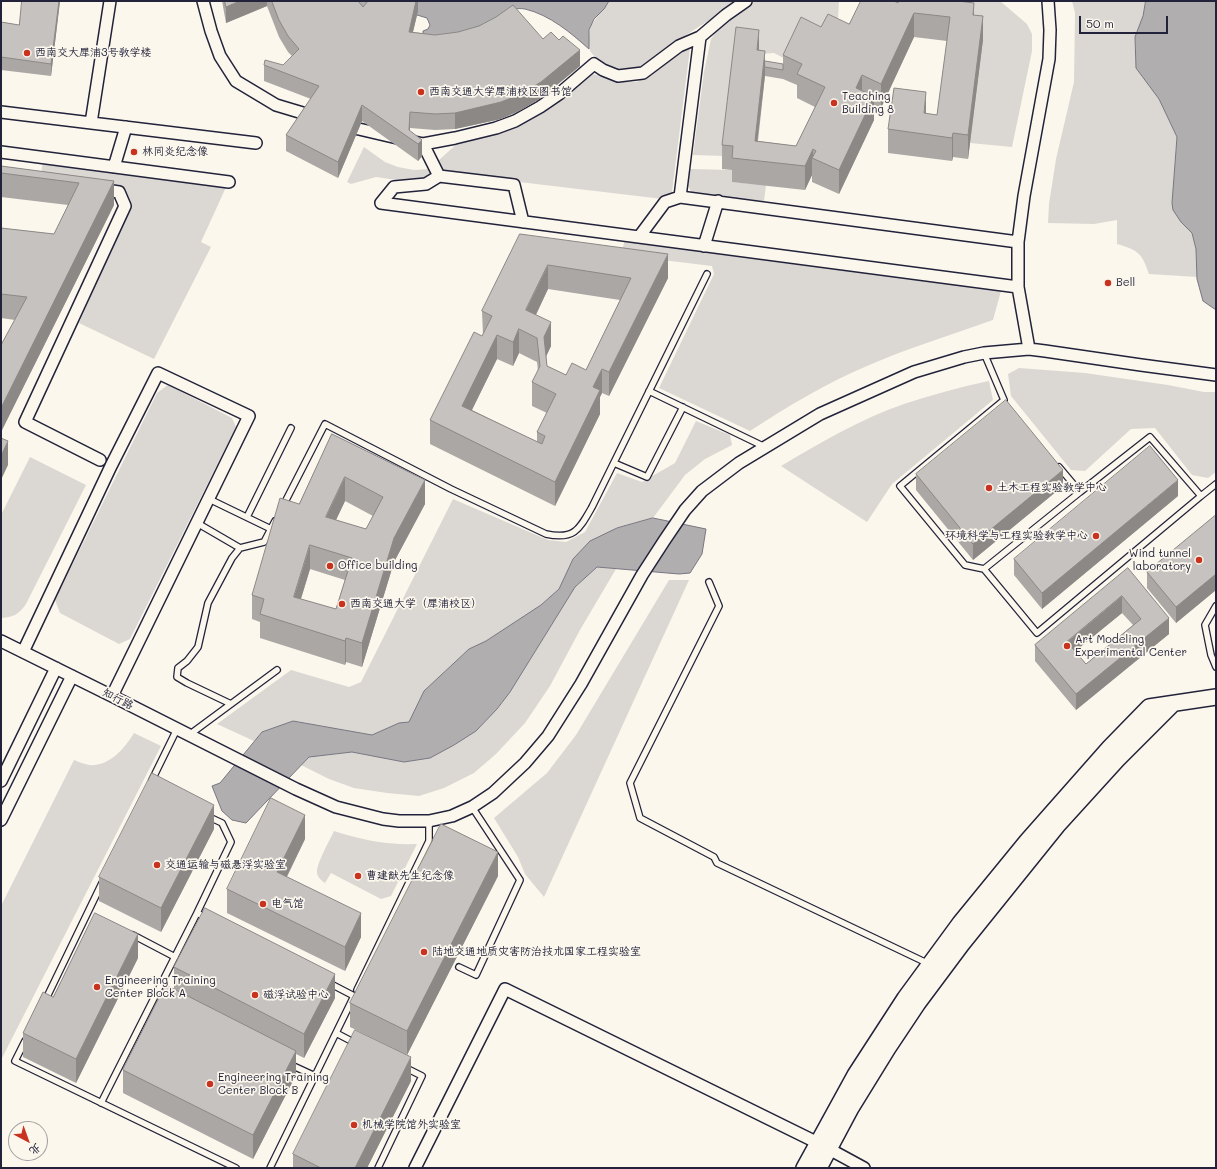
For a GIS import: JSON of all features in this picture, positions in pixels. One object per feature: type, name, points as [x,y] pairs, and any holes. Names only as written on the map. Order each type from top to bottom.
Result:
[{"type":"street","points":[[91,123],[110,1]]},
{"type":"street","points":[[203,1],[211,31],[220,56],[236,81],[276,105],[324,120]]},
{"type":"street","points":[[338,124],[423,144],[496,128],[515,121],[540,107],[559,94],[594,64],[603,70],[618,76],[643,73],[679,46],[700,37],[726,15],[746,1]]},
{"type":"street","points":[[1029,349],[1018,287],[1018,242],[1024,196],[1049,59],[1050,30],[1045,2]]},
{"type":"street","points":[[680,196],[700,37]]},
{"type":"street","points":[[1,112],[256,143]]},
{"type":"street","points":[[114,167],[126,127]]},
{"type":"street","points":[[423,144],[439,176]]},
{"type":"street","points":[[1,152],[229,182]]},
{"type":"street","points":[[523,222],[514,185],[439,176],[426,184],[394,188],[381,203],[523,222],[639,237],[704,246],[1018,287]]},
{"type":"street","points":[[89,188],[119,192],[125,206],[25,422],[100,460]]},
{"type":"street","points":[[639,237],[665,202],[680,196],[1018,242]]},
{"type":"street","points":[[704,246],[718,201]]},
{"type":"street","name":"知行路","points":[[1,641],[336,807],[383,819],[399,821],[429,821],[452,816],[472,807],[493,792],[526,763],[548,736],[581,684],[642,575],[685,510],[702,491],[721,476],[765,447],[820,414],[914,372],[964,357],[984,353],[1029,349],[1069,353],[1141,365],[1216,375]]},
{"type":"street","points":[[23,652],[111,466],[158,373],[249,416],[112,696]]},
{"type":"street","points":[[1,781],[56,668]]},
{"type":"street","points":[[1,820],[72,676]]},
{"type":"street","points":[[819,1168],[823,1146],[855,1075],[905,998],[960,923],[1027,841],[1110,748],[1149,707],[1216,698]]},
{"type":"street","points":[[804,1168],[823,1146],[851,1108],[918,1002],[962,944],[1057,826],[1117,760],[1173,704]]},
{"type":"street","points":[[415,1168],[505,989],[823,1146],[864,1168]]},
{"type":"lane","points":[[231,704],[187,683],[177,676],[178,668],[187,661],[198,647],[208,603],[232,558],[240,548],[264,542],[325,424],[451,490],[546,534],[560,537],[573,533],[582,524],[614,464],[707,274]]},
{"type":"lane","points":[[984,353],[1008,406]]},
{"type":"lane","points":[[649,391],[765,447]]},
{"type":"lane","points":[[1004,400],[900,486],[965,565],[984,569],[1037,633],[1216,484]]},
{"type":"lane","points":[[614,464],[647,477],[683,407]]},
{"type":"lane","points":[[247,518],[291,428]]},
{"type":"lane","points":[[984,569],[1150,437],[1202,496]]},
{"type":"lane","points":[[1056,463],[1080,492]]},
{"type":"lane","points":[[209,499],[271,529]]},
{"type":"lane","points":[[197,523],[240,548]]},
{"type":"lane","points":[[709,582],[719,606],[630,783],[640,818],[714,857],[717,863],[930,965]]},
{"type":"lane","points":[[1216,606],[1205,625],[1211,655],[1216,667]]},
{"type":"lane","points":[[189,734],[278,670]]},
{"type":"lane","points":[[149,786],[177,729]]},
{"type":"lane","points":[[459,967],[476,975],[520,880],[472,807]]},
{"type":"lane","points":[[101,1103],[197,913],[231,842],[222,823],[202,813]]},
{"type":"lane","points":[[270,1168],[429,841],[429,821]]},
{"type":"lane","points":[[41,1009],[105,876]]},
{"type":"lane","points":[[88,911],[95,915]]},
{"type":"lane","points":[[197,913],[211,920]]},
{"type":"lane","points":[[128,932],[175,957]]},
{"type":"lane","points":[[326,982],[354,996]]},
{"type":"lane","points":[[155,997],[162,1001]]},
{"type":"lane","points":[[336,1033],[362,1046]]},
{"type":"lane","points":[[27,1037],[15,1062],[236,1168]]},
{"type":"lane","points":[[287,1062],[315,1076]]},
{"type":"lane","points":[[378,1168],[422,1076],[396,1063]]},
{"type":"shaded area","points":[[350,1],[609,1],[604,9],[594,19],[589,30],[589,49],[551,20],[525,9],[513,9],[482,25],[461,33],[444,37],[436,37],[423,35],[423,31],[428,29],[430,25],[427,18],[417,15],[366,20]]},
{"type":"shaded area","points":[[609,1],[738,1],[671,46],[645,66],[630,70],[604,63],[594,56],[589,47],[589,33],[593,23]]},
{"type":"shaded area","points":[[756,1],[839,1],[838,19],[791,62],[774,53],[759,54],[724,156],[693,155],[704,72],[711,39],[719,27],[741,9]]},
{"type":"shaded area","points":[[939,1],[1000,1],[1027,24],[1032,34],[1032,51],[1012,147],[970,143],[983,41]]},
{"type":"shaded area","points":[[1072,1],[1146,1],[1143,16],[1135,37],[1136,68],[1159,99],[1177,137],[1173,210],[1181,222],[1192,233],[1196,249],[1197,277],[1149,274],[1144,261],[1138,253],[1130,248],[1117,244],[1117,220],[1094,224],[1048,223],[1049,204],[1056,159],[1074,82],[1075,13]]},
{"type":"shaded area","points":[[1146,1],[1216,1],[1216,310],[1203,301],[1197,279],[1196,249],[1192,233],[1181,222],[1173,210],[1172,203],[1177,137],[1159,99],[1136,68],[1135,37],[1143,16]]},
{"type":"shaded area","points":[[690,48],[671,200],[435,172],[419,182],[376,177],[351,184],[347,182],[364,147],[385,162],[398,167],[414,170],[429,169],[459,142],[490,134],[583,77],[593,74],[620,82],[636,82],[652,75],[679,51]]},
{"type":"shaded area","points":[[43,162],[227,185],[201,242],[211,247],[154,359],[79,323],[129,210],[119,187],[40,179]]},
{"type":"shaded area","points":[[690,169],[733,170],[732,182],[766,185],[764,201],[692,193],[688,186]]},
{"type":"shaded area","points":[[625,239],[1001,291],[993,320],[882,359],[807,396],[750,431],[659,388],[714,274],[712,266],[621,255]]},
{"type":"shaded area","points":[[1019,368],[1085,373],[1168,385],[1204,392],[1216,392],[1216,472],[1208,478],[1192,475],[1155,428],[1131,429],[1085,471],[1071,470],[1011,396],[1008,374]]},
{"type":"shaded area","points":[[989,381],[993,400],[892,484],[867,522],[781,466],[841,432],[888,410],[935,394]]},
{"type":"shaded area","points":[[168,385],[232,418],[236,427],[130,639],[119,644],[60,613],[55,600],[157,393]]},
{"type":"shaded area","points":[[696,421],[730,435],[732,445],[705,459],[685,475],[653,518],[617,528],[573,559],[559,589],[541,605],[486,641],[469,649],[424,691],[409,722],[399,723],[372,735],[293,721],[262,732],[254,741],[217,724],[291,670],[349,687],[361,682],[453,499],[548,540],[566,542],[585,532],[617,473],[642,482],[675,463]]},
{"type":"shaded area","points":[[30,457],[86,485],[26,604],[16,614],[10,617],[2,618],[1,515]]},
{"type":"shaded area","points":[[653,518],[706,529],[702,554],[690,573],[679,574],[597,567],[575,587],[510,692],[497,709],[476,731],[430,758],[404,762],[352,752],[309,757],[246,823],[232,820],[222,811],[212,786],[220,783],[262,732],[293,721],[372,735],[399,723],[409,722],[424,691],[469,649],[486,641],[541,605],[559,589],[573,559],[590,541],[617,528]]},
{"type":"shaded area","points":[[597,567],[616,569],[580,630],[550,686],[525,723],[496,754],[474,773],[444,788],[419,796],[354,788],[329,779],[301,765],[309,757],[352,752],[404,762],[430,758],[476,731],[497,709],[510,692],[575,587]]},
{"type":"shaded area","points":[[669,580],[689,580],[544,897],[525,874],[518,857],[494,818],[547,773],[576,735]]},
{"type":"shaded area","points":[[134,733],[161,746],[1,1060],[1,906],[74,760],[83,764],[96,765],[110,760],[126,745]]},
{"type":"shaded area","points":[[334,831],[375,841],[395,844],[417,844],[391,896],[381,899],[331,873],[325,883],[320,879],[317,869]]},
{"type":"building","name":"西南交大犀浦3号教学楼","points":[[22,1],[59,1],[51,64],[1,57],[1,22],[19,25]]},
{"type":"building","points":[[225,1],[240,1],[226,7]]},
{"type":"building","name":"西南交通大学犀浦校区图书馆","points":[[272,1],[358,1],[363,7],[368,1],[416,1],[409,32],[435,35],[458,32],[479,26],[496,17],[513,5],[543,39],[551,32],[559,40],[563,36],[580,50],[541,82],[521,94],[501,102],[455,113],[435,114],[410,112],[409,130],[422,140],[418,144],[362,105],[338,162],[286,135],[319,86],[264,65],[265,60],[283,65],[299,49],[288,36],[279,20]]},
{"type":"building","name":"Teaching Building 8","points":[[861,1],[894,1],[898,3],[899,1],[958,1],[974,3],[973,15],[983,16],[968,135],[953,133],[952,138],[888,129],[894,88],[926,92],[924,113],[937,115],[950,17],[914,13],[881,84],[862,75],[856,88],[874,96],[839,170],[812,158],[816,151],[813,149],[805,166],[732,158],[733,146],[722,145],[736,27],[759,30],[757,50],[765,51],[755,141],[796,146],[825,87],[797,74],[802,64],[783,55],[801,17],[821,27],[828,14],[849,24]]},
{"type":"building","points":[[765,61],[783,64],[783,70],[765,67]]},
{"type":"building","points":[[1,166],[114,181],[1,408],[1,345],[27,297],[1,294],[1,228],[54,234],[79,183],[1,173]]},
{"type":"building","points":[[520,234],[668,254],[609,372],[602,369],[593,387],[600,390],[555,482],[430,420],[474,332],[482,336],[492,316],[482,311]],"holes":[[[548,265],[631,278],[586,370],[572,363],[566,375],[547,366],[544,337],[551,322],[526,310]],[[519,329],[537,338],[540,366],[532,382],[556,394],[537,432],[545,436],[542,444],[462,406],[497,335],[513,342]]]},
{"type":"building","name":"土木工程实验教学中心","points":[[1006,400],[1063,470],[973,544],[916,474]]},
{"type":"building","name":"Office building","points":[[332,434],[425,480],[394,538],[362,643],[346,638],[345,641],[260,614],[264,599],[252,595],[280,498],[299,504]],"holes":[[[345,477],[383,497],[366,529],[326,517]],[[310,545],[352,558],[336,609],[294,597]]]},
{"type":"building","points":[[1,438],[8,441],[1,456]]},
{"type":"building","name":"环境科学与工程实验教学中心","points":[[1150,446],[1178,480],[1042,593],[1014,559]]},
{"type":"building","name":"Wind tunnel laboratory","points":[[1216,515],[1216,574],[1176,607],[1147,572]]},
{"type":"building","points":[[1128,568],[1169,618],[1076,694],[1035,645]],"holes":[[[1122,596],[1141,619],[1086,664],[1067,642]]]},
{"type":"building","name":"交通运输与磁悬浮实验室","points":[[152,773],[214,805],[161,908],[99,877]]},
{"type":"building","points":[[271,798],[305,815],[277,872],[361,913],[345,947],[227,889]]},
{"type":"building","name":"陆地交通地质灾害防治技术国家工程实验室","points":[[441,824],[498,852],[407,1031],[350,1003]]},
{"type":"building","name":"磁浮试验中心","points":[[205,908],[335,974],[304,1034],[174,967]]},
{"type":"building","name":"Engineering Training Center Block A","points":[[95,913],[138,934],[76,1059],[23,1033],[43,992],[53,997]]},
{"type":"building","name":"Engineering Training Center Block B","points":[[166,985],[296,1051],[253,1135],[123,1070]]},
{"type":"building","name":"机械学院馆外实验室","points":[[355,1030],[411,1057],[355,1168],[321,1168],[293,1154]]},
{"type":"place","name":"西南交大犀浦3号教学楼","points":[[27,53]]},
{"type":"place","name":"西南交通大学犀浦校区图书馆","points":[[421,92]]},
{"type":"place","name":"Teaching Building 8","points":[[834,103]]},
{"type":"place","name":"林同炎纪念像","points":[[134,152]]},
{"type":"place","name":"Bell","points":[[1108,283]]},
{"type":"place","name":"土木工程实验教学中心","points":[[989,488]]},
{"type":"place","name":"环境科学与工程实验教学中心","points":[[1096,536]]},
{"type":"place","name":"Wind tunnel laboratory","points":[[1199,560]]},
{"type":"place","name":"Office building","points":[[330,566]]},
{"type":"place","name":"西南交通大学（犀浦校区）","points":[[342,604]]},
{"type":"place","name":"Art Modeling Experimental Center","points":[[1067,646]]},
{"type":"place","name":"交通运输与磁悬浮实验室","points":[[157,865]]},
{"type":"place","name":"曹建猷先生纪念像","points":[[358,876]]},
{"type":"place","name":"电气馆","points":[[263,904]]},
{"type":"place","name":"陆地交通地质灾害防治技术国家工程实验室","points":[[424,952]]},
{"type":"place","name":"Engineering Training Center Block A","points":[[97,987]]},
{"type":"place","name":"磁浮试验中心","points":[[255,995]]},
{"type":"place","name":"Engineering Training Center Block B","points":[[210,1084]]},
{"type":"place","name":"机械学院馆外实验室","points":[[354,1125]]}]
